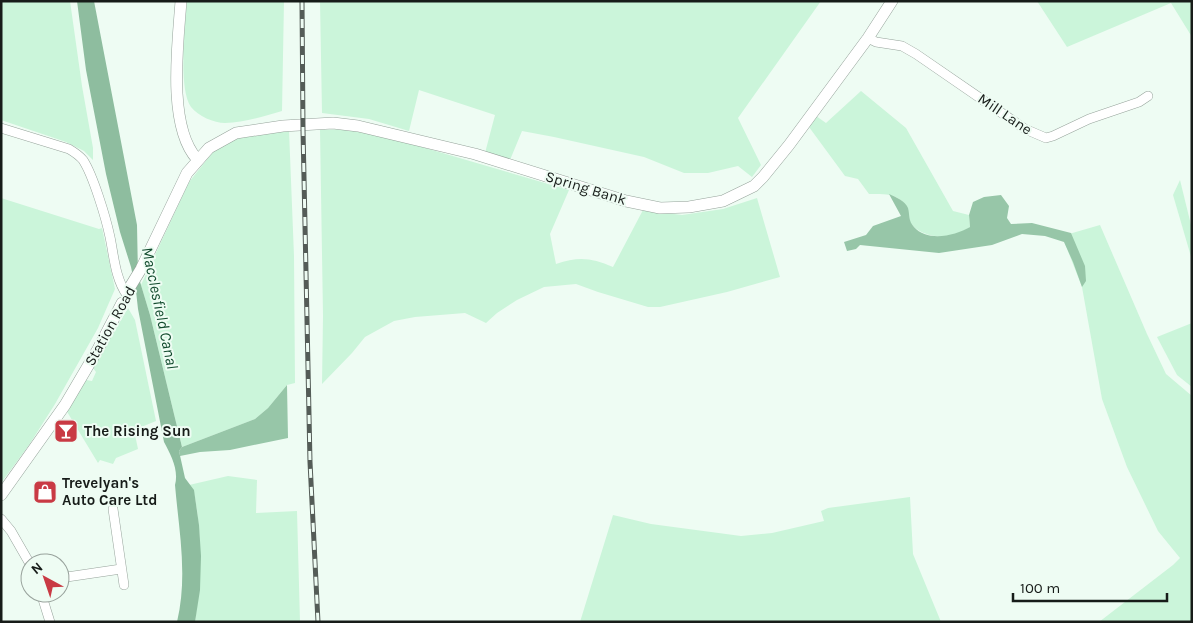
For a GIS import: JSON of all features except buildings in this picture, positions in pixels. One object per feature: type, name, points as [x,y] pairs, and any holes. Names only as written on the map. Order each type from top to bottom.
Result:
[{"type":"street","points":[[181,1],[176,72],[179,105],[187,143],[191,152],[198,159]]},
{"type":"street","name":"Spring Bank","points":[[198,159],[209,148],[236,133],[284,126],[333,123],[358,126],[475,154],[608,195],[660,208],[698,206],[723,201],[754,186],[763,177],[868,38],[892,1]]},
{"type":"street","name":"Mill Lane","points":[[868,38],[876,42],[902,46],[1025,129],[1046,138],[1088,119],[1139,102],[1148,96]]},
{"type":"street","points":[[1,128],[69,148],[84,161],[90,173],[109,234],[118,278],[126,295]]},
{"type":"street","name":"Station Road","points":[[1,495],[65,405],[98,349],[142,269],[187,173],[198,159]]},
{"type":"street","points":[[113,509],[124,585]]},
{"type":"street","points":[[1,519],[11,531],[24,553]]},
{"type":"street","points":[[70,577],[121,569]]},
{"type":"street","points":[[44,603],[50,622]]},
{"type":"shaded area","points":[[1,1],[70,1],[93,148],[93,160],[84,151],[66,142],[1,120]]},
{"type":"shaded area","points":[[77,1],[94,1],[137,225],[138,275],[150,315],[182,447],[179,451],[185,478],[194,490],[201,556],[200,590],[195,622],[177,622],[182,587],[182,570],[175,485],[176,474],[172,457],[164,442],[131,267],[120,232],[106,174],[86,70]]},
{"type":"shaded area","points":[[187,1],[284,1],[282,111],[247,121],[225,123],[206,118],[191,107],[187,98],[183,72]]},
{"type":"shaded area","points":[[320,1],[821,1],[738,118],[761,165],[752,177],[738,166],[708,173],[684,173],[644,157],[522,131],[510,160],[485,153],[495,115],[419,90],[409,131],[369,119],[322,113]]},
{"type":"shaded area","points":[[1037,1],[1192,1],[1192,37],[1171,3],[1067,47]]},
{"type":"shaded area","points":[[861,91],[906,128],[953,211],[969,215],[970,227],[948,236],[935,236],[919,231],[911,224],[905,205],[898,198],[887,194],[869,194],[858,179],[845,176],[809,127],[816,116],[826,123]]},
{"type":"shaded area","points":[[349,129],[415,145],[569,190],[550,234],[556,264],[585,259],[613,267],[643,210],[682,215],[723,209],[757,198],[780,277],[727,292],[660,307],[648,307],[576,284],[544,287],[517,300],[486,323],[465,313],[415,317],[394,321],[365,337],[322,384],[323,316],[320,130]]},
{"type":"shaded area","points":[[289,130],[294,256],[295,383],[287,385],[268,408],[255,419],[182,447],[141,285],[189,182],[213,152],[231,138]]},
{"type":"shaded area","points":[[1180,180],[1192,229],[1192,260],[1173,195]]},
{"type":"shaded area","points":[[889,194],[905,203],[914,227],[926,235],[933,236],[949,235],[970,227],[969,215],[973,202],[984,197],[1001,195],[1009,206],[1007,218],[1011,224],[1032,223],[1071,233],[1085,266],[1086,281],[1082,287],[1064,242],[1045,236],[1022,234],[992,245],[939,253],[860,245],[856,249],[847,251],[844,242],[866,235],[873,226],[901,216]]},
{"type":"shaded area","points":[[1,198],[99,229],[102,228],[115,289],[98,328],[55,404],[29,445],[1,483]]},
{"type":"shaded area","points":[[1100,225],[1166,374],[1192,396],[1192,622],[1099,622],[1180,558],[1158,531],[1127,467],[1102,399],[1082,287],[1062,236]]},
{"type":"shaded area","points":[[128,308],[135,320],[156,421],[134,430],[138,449],[116,458],[113,464],[100,460],[98,463],[66,410],[86,380],[92,381],[96,372],[93,368]]},
{"type":"shaded area","points":[[1192,323],[1192,387],[1177,375],[1157,337]]},
{"type":"shaded area","points":[[287,385],[288,438],[230,450],[200,452],[180,456],[179,451],[182,447],[255,419],[268,408]]},
{"type":"shaded area","points":[[228,476],[257,480],[256,513],[297,511],[300,622],[195,622],[200,538],[195,497],[189,485]]},
{"type":"shaded area","points":[[910,497],[913,554],[941,622],[580,622],[613,515],[651,524],[741,536],[772,533],[824,521],[821,511],[828,508]]},
{"type":"railway","points":[[302,1],[310,462],[318,622]]},
{"type":"place","name":"The Rising Sun","points":[[66,431]]},
{"type":"place","name":"Trevelyan's Auto Care Ltd","points":[[45,492]]},
{"type":"water label","name":"Macclesfield Canal","points":[[160,308]]}]
